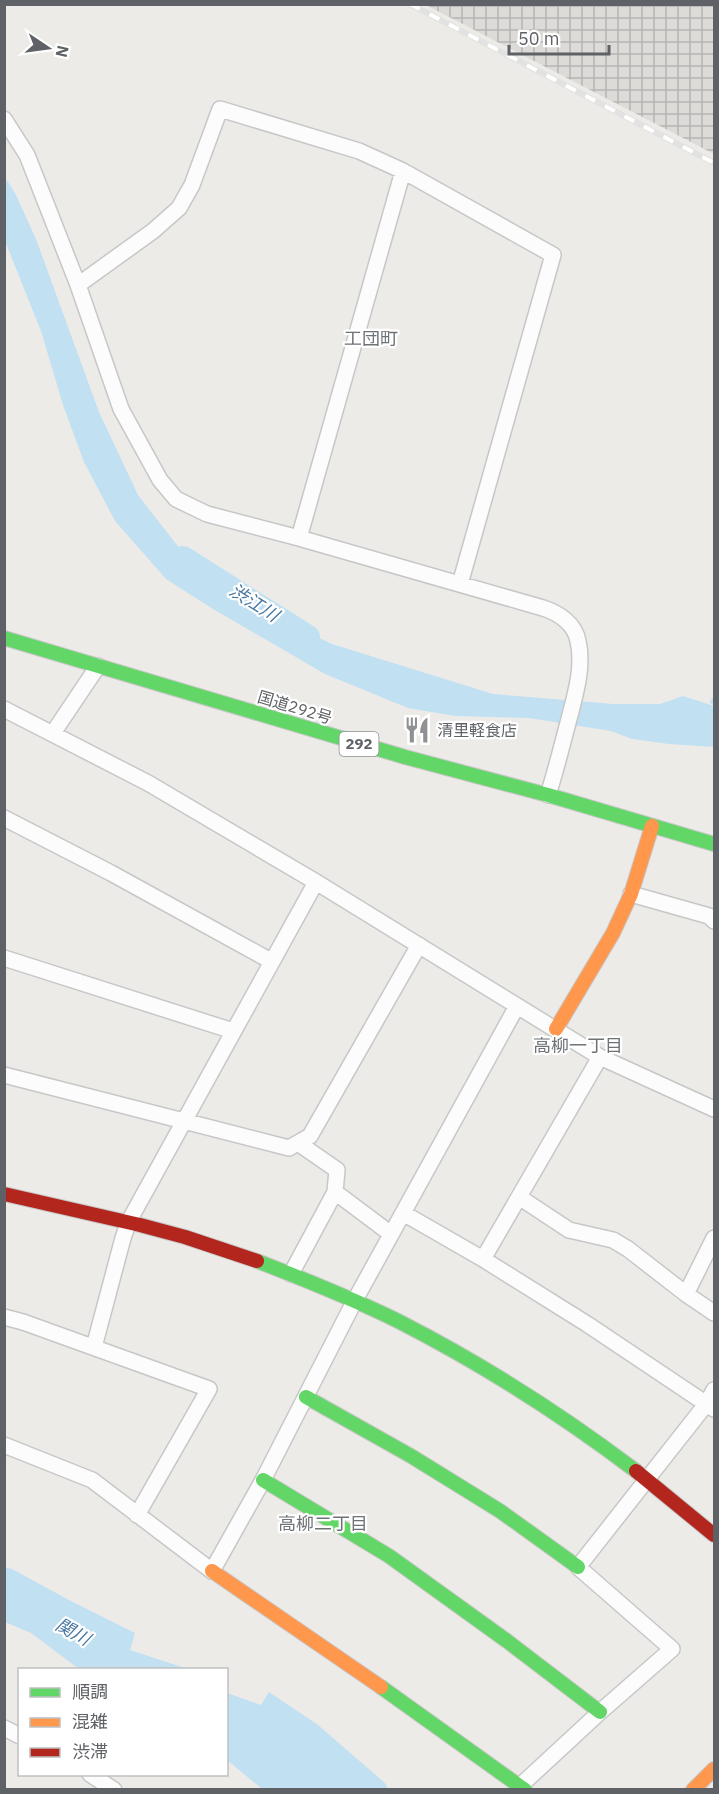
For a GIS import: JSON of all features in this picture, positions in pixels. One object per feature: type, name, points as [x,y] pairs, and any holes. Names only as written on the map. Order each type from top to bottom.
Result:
[{"type":"main road","name":"国道292号","points":[[4,638],[405,757],[548,795],[714,844]]},
{"type":"main road","points":[[556,1029],[613,933],[631,894],[652,826]]},
{"type":"main road","points":[[4,1194],[129,1221],[187,1237],[291,1274],[355,1300],[430,1336],[571,1423],[647,1479],[714,1535]]},
{"type":"main road","points":[[306,1397],[411,1456],[500,1511],[578,1567]]},
{"type":"main road","points":[[263,1480],[389,1556],[507,1641],[600,1712]]},
{"type":"main road","points":[[212,1571],[366,1676],[523,1788]]},
{"type":"main road","points":[[693,1790],[714,1769]]},
{"type":"street","points":[[78,285],[153,231],[179,208],[192,185],[220,109],[359,151],[403,171],[553,255],[460,584]]},
{"type":"street","points":[[4,119],[27,155],[78,285],[121,409],[160,480],[176,499],[207,514],[543,608],[553,611],[565,620],[578,639],[580,657],[577,687],[548,795]]},
{"type":"street","points":[[299,538],[403,171]]},
{"type":"street","points":[[53,733],[98,666]]},
{"type":"street","points":[[4,709],[148,783],[316,882],[600,1057],[714,1109]]},
{"type":"street","points":[[4,818],[111,873],[271,961]]},
{"type":"street","points":[[94,1347],[129,1221],[316,882]]},
{"type":"street","points":[[631,894],[709,916],[714,921]]},
{"type":"street","points":[[4,1076],[289,1148],[310,1136],[419,945]]},
{"type":"street","points":[[4,958],[233,1031]]},
{"type":"street","points":[[4,1445],[92,1480],[212,1571],[263,1480],[355,1300],[517,1006]]},
{"type":"street","points":[[483,1259],[600,1057]]},
{"type":"street","points":[[291,1274],[335,1192],[337,1170],[298,1143]]},
{"type":"street","points":[[335,1192],[391,1234]]},
{"type":"street","points":[[519,1197],[569,1230],[613,1240],[714,1313]]},
{"type":"street","points":[[403,1213],[483,1259],[712,1401],[578,1567],[672,1648],[600,1712],[523,1788]]},
{"type":"street","points":[[686,1294],[714,1238]]},
{"type":"street","points":[[4,1317],[209,1389],[137,1515]]},
{"type":"street","points":[[4,1728],[18,1735]]},
{"type":"street","points":[[93,1776],[114,1790]]},
{"type":"shaded area","points":[[426,5],[714,5],[714,154]]},
{"type":"water","points":[[4,176],[15,193],[36,239],[99,412],[138,495],[180,549],[240,600],[332,644],[493,694],[613,704],[660,704],[683,696],[714,706],[714,747],[632,739],[611,731],[529,718],[455,716],[408,708],[325,674],[166,579],[115,521],[84,462],[63,405],[41,331],[5,241]]},
{"type":"water","name":"関川","points":[[4,1567],[12,1569],[135,1633],[130,1650],[185,1668],[78,1668],[31,1633],[5,1622]]},
{"type":"water","points":[[269,1692],[318,1725],[385,1783],[388,1789],[262,1789],[228,1761],[228,1693],[261,1705]]},
{"type":"waterway","name":"渋江川","points":[[183,558],[308,637]]},
{"type":"waterway","points":[[714,699],[712,702],[714,703]]},
{"type":"railway","points":[[410,4],[714,163]]},
{"type":"traffic: fast","points":[[4,638],[405,757],[548,795],[714,844]]},
{"type":"traffic: fast","points":[[257,1261],[365,1305],[431,1338],[522,1392],[580,1430],[636,1471]]},
{"type":"traffic: fast","points":[[306,1397],[411,1456],[500,1511],[578,1567]]},
{"type":"traffic: fast","points":[[263,1480],[389,1556],[507,1641],[600,1712]]},
{"type":"traffic: fast","points":[[381,1687],[525,1790]]},
{"type":"traffic: slow","points":[[556,1029],[613,933],[631,894],[652,826]]},
{"type":"traffic: slow","points":[[212,1571],[381,1687]]},
{"type":"traffic: slow","points":[[693,1790],[714,1769]]},
{"type":"traffic: jam","points":[[4,1194],[140,1225],[257,1261]]},
{"type":"traffic: jam","points":[[636,1471],[714,1535]]},
{"type":"place","name":"清里軽食店","points":[[417,730]]},
{"type":"district","name":"工団町","points":[[371,339]]},
{"type":"district","name":"高柳一丁目","points":[[578,1046]]},
{"type":"district","name":"高柳二丁目","points":[[323,1524]]}]
